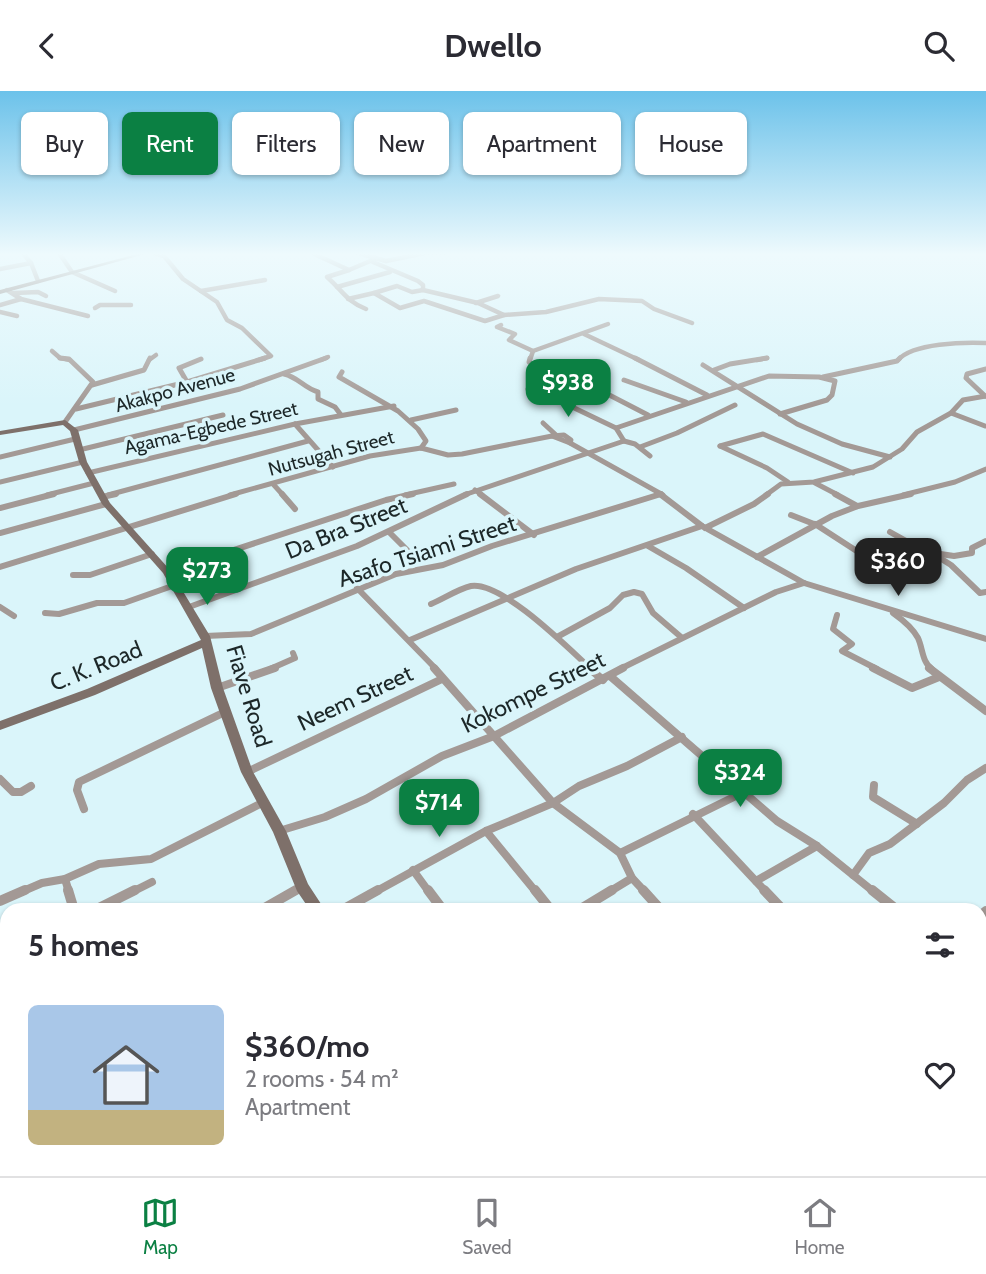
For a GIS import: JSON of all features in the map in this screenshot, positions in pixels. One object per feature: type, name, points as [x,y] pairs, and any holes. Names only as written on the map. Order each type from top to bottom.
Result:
[{"type":"street","points":[[38,304],[65,311],[106,309]]},
{"type":"street","points":[[76,409],[187,382],[271,356],[242,328],[227,320],[217,304]]},
{"type":"street","points":[[353,304],[366,309]]},
{"type":"street","points":[[392,304],[400,308],[415,304]]},
{"type":"street","points":[[435,304],[485,321],[517,312],[546,312],[575,304]]},
{"type":"street","points":[[456,309],[476,304]]},
{"type":"street","points":[[479,304],[504,315]]},
{"type":"street","points":[[646,304],[692,323]]},
{"type":"street","points":[[95,308],[100,305],[131,305]]},
{"type":"street","points":[[75,311],[88,316]]},
{"type":"street","points":[[0,312],[17,316]]},
{"type":"street","points":[[501,325],[497,327],[515,334],[509,340],[533,351],[608,324]]},
{"type":"street","points":[[584,334],[707,395]]},
{"type":"street","points":[[616,428],[769,376],[788,379],[823,377],[897,361],[905,352],[962,342],[986,343]]},
{"type":"street","points":[[52,351],[60,358],[69,359],[77,365],[90,377],[92,386]]},
{"type":"street","points":[[533,351],[529,362],[536,367],[590,385],[648,415]]},
{"type":"street","points":[[0,433],[65,422],[92,386],[144,370],[150,357],[156,355]]},
{"type":"street","name":"Akakpo Avenue","points":[[76,440],[240,389],[328,358]]},
{"type":"street","points":[[714,370],[730,364],[767,358]]},
{"type":"street","points":[[187,382],[180,366],[201,359]]},
{"type":"street","points":[[703,365],[780,414],[842,444],[890,457]]},
{"type":"street","points":[[986,369],[973,371],[967,374],[966,378],[986,396]]},
{"type":"street","points":[[342,372],[339,377],[347,383],[394,406],[411,420],[426,441],[421,448]]},
{"type":"street","points":[[283,373],[296,377],[307,389],[318,392],[318,399],[335,407],[341,415]]},
{"type":"street","points":[[780,414],[827,400],[832,395],[835,381],[823,377]]},
{"type":"street","points":[[624,380],[686,402]]},
{"type":"street","points":[[527,389],[543,393],[616,428],[624,441],[640,447],[650,456]]},
{"type":"street","points":[[410,640],[576,569],[703,527],[754,504],[772,488],[788,482],[814,482],[854,473],[890,457],[912,440],[917,432],[951,413],[963,400],[986,396]]},
{"type":"street","points":[[640,447],[677,433],[735,405]]},
{"type":"street","name":"Agama-Egbede Street","points":[[88,472],[295,424],[394,406]]},
{"type":"street","points":[[411,420],[456,410]]},
{"type":"street","points":[[951,413],[986,428]]},
{"type":"street","points":[[0,457],[76,440],[223,415]]},
{"type":"street","name":"Fiave Road","points":[[65,422],[104,501],[167,572],[206,639],[217,688],[247,772],[279,831],[302,887],[313,903]]},
{"type":"street","points":[[543,423],[554,435],[661,494],[703,527],[804,583],[986,639]]},
{"type":"street","points":[[295,424],[333,467]]},
{"type":"street","points":[[788,482],[720,446],[763,434],[854,473]]},
{"type":"street","name":"Nutsugah Street","points":[[0,567],[126,527],[396,450],[421,448],[448,455],[554,435]]},
{"type":"street","points":[[0,533],[308,441]]},
{"type":"street","name":"Da Bra Street","points":[[189,607],[390,533],[475,490],[624,441]]},
{"type":"street","points":[[757,557],[814,524],[858,506],[945,486],[986,469]]},
{"type":"street","points":[[0,482],[88,472]]},
{"type":"street","points":[[0,508],[88,472]]},
{"type":"street","points":[[814,482],[858,506]]},
{"type":"street","points":[[273,484],[295,509]]},
{"type":"street","points":[[167,572],[386,500],[454,484]]},
{"type":"street","points":[[475,490],[534,535]]},
{"type":"street","name":"Asafo Tsiami Street","points":[[206,639],[263,630],[396,574],[435,567],[661,494]]},
{"type":"street","points":[[791,515],[814,524],[869,559],[886,560],[929,552],[962,557],[972,553],[972,548],[977,543],[986,541]]},
{"type":"street","points":[[890,532],[951,565],[980,593],[986,592]]},
{"type":"street","points":[[390,533],[407,549]]},
{"type":"street","points":[[648,546],[686,568],[744,608]]},
{"type":"street","points":[[73,575],[90,575],[152,554]]},
{"type":"street","name":"Kokompe Street","points":[[279,831],[325,817],[366,799],[442,756],[494,736],[681,636],[776,592],[804,583]]},
{"type":"street","points":[[45,613],[59,614],[97,603],[124,603],[175,585]]},
{"type":"street","points":[[431,604],[476,586],[506,598],[682,737],[777,821],[817,846],[888,903]]},
{"type":"street","points":[[357,589],[410,640],[553,803],[620,853],[632,878],[655,903]]},
{"type":"street","points":[[557,637],[610,608],[623,595],[634,592],[642,594],[650,610],[681,636]]},
{"type":"street","points":[[0,607],[14,616]]},
{"type":"street","points":[[887,609],[909,625],[918,638],[926,665],[985,709]]},
{"type":"street","points":[[837,615],[833,629],[852,644],[842,651],[912,688],[940,677]]},
{"type":"street","name":"C. K. Road","points":[[0,726],[91,692],[206,639]]},
{"type":"street","points":[[217,688],[291,662],[295,659],[293,653]]},
{"type":"street","name":"Neem Street","points":[[247,772],[442,679]]},
{"type":"street","points":[[85,809],[77,790],[79,782],[225,712]]},
{"type":"street","points":[[354,903],[486,831],[553,803],[579,786],[682,737]]},
{"type":"street","points":[[853,875],[869,853],[890,844],[944,803],[967,780],[986,768]]},
{"type":"street","points":[[0,779],[12,793],[23,792],[31,786]]},
{"type":"street","points":[[874,785],[873,797],[917,824]]},
{"type":"street","points":[[620,853],[693,814],[744,792]]},
{"type":"street","points":[[0,901],[42,883],[65,879],[99,865],[152,859],[262,803]]},
{"type":"street","points":[[693,814],[776,903]]},
{"type":"street","points":[[486,831],[545,903]]},
{"type":"street","points":[[756,881],[817,846]]},
{"type":"street","points":[[413,870],[438,903]]},
{"type":"street","points":[[591,903],[632,878]]},
{"type":"street","points":[[65,879],[72,903]]},
{"type":"street","points":[[109,903],[152,882]]},
{"type":"street","points":[[273,903],[302,887]]}]
